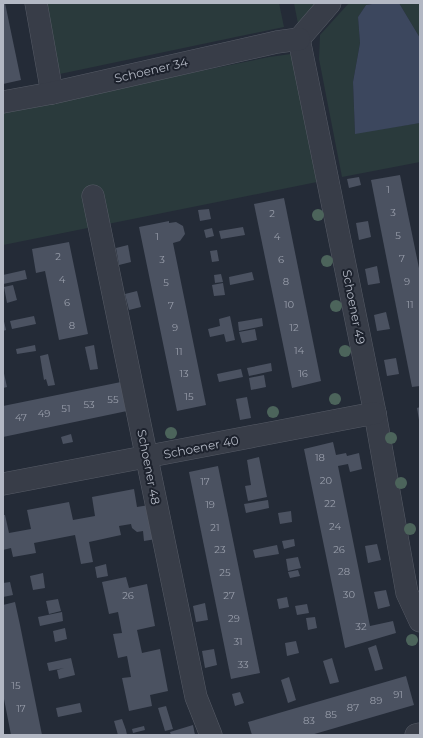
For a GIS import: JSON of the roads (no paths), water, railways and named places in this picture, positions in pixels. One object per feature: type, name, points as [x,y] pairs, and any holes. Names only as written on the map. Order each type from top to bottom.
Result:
[{"type":"street","points":[[36,3],[52,93]]},
{"type":"street","points":[[299,39],[330,3]]},
{"type":"street","name":"Schoener 34","points":[[3,102],[52,93],[269,43],[299,39]]},
{"type":"street","name":"Schoener 49","points":[[299,39],[375,413],[407,593],[420,621]]},
{"type":"street","name":"Schoener 48","points":[[93,196],[196,698],[211,735]]},
{"type":"street","name":"Schoener 40","points":[[3,484],[375,413]]},
{"type":"street","points":[[416,735],[420,734]]},
{"type":"water","points":[[378,3],[399,3],[420,38],[420,123],[355,134],[353,82],[360,43],[358,17],[366,5]]}]
